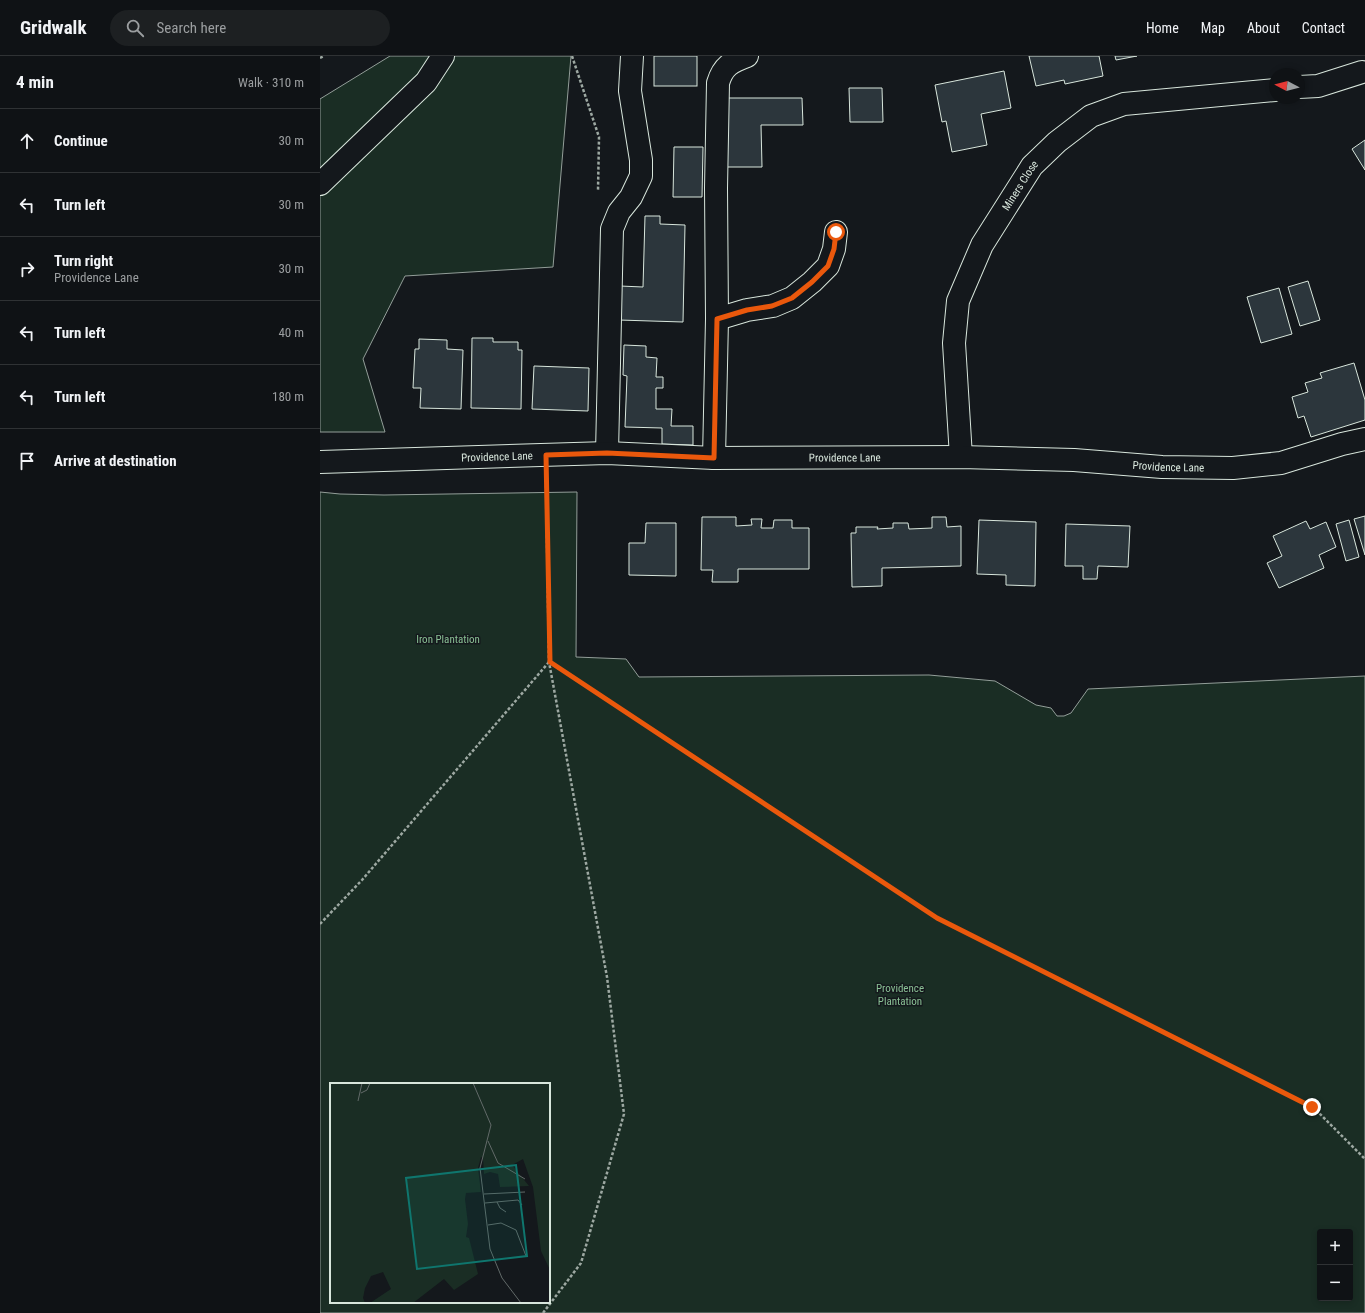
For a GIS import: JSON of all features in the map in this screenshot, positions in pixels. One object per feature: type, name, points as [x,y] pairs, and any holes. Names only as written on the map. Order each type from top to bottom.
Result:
[{"type":"street","points":[[320,184],[426,82],[443,56]]},
{"type":"street","points":[[607,453],[612,229],[619,212],[631,197],[641,176],[641,160],[630,92],[632,56]]},
{"type":"street","points":[[714,458],[717,319],[716,188],[718,83],[721,74],[726,67],[734,61],[747,56]]},
{"type":"street","points":[[1305,87],[1318,86],[1361,68]]},
{"type":"street","name":"Miners Close","points":[[961,457],[954,342],[958,301],[982,245],[1032,166],[1057,142],[1091,116],[1124,104],[1269,91]]},
{"type":"street","points":[[717,319],[747,310],[772,306],[792,298],[812,282],[828,266],[834,249],[836,232]]},
{"type":"street","name":"Providence Lane","points":[[320,462],[607,453],[714,458],[961,457],[1074,460],[1162,466],[1233,468],[1281,463],[1342,444],[1365,439]]},
{"type":"path","points":[[320,58],[324,56]]},
{"type":"path","points":[[546,455],[550,662],[607,977],[624,1114],[581,1263],[550,1303]]},
{"type":"path","points":[[320,924],[362,880],[550,662]]},
{"type":"path","points":[[550,662],[937,918],[1312,1107],[1365,1159]]},
{"type":"path","points":[[542,1313],[550,1303]]},
{"type":"green space","points":[[390,56],[571,56],[553,267],[405,276],[363,359],[385,432],[320,432],[320,99]]},
{"type":"green space","name":"Providence Plantation","points":[[320,492],[384,495],[577,492],[576,657],[626,659],[639,677],[929,675],[995,681],[1036,705],[1051,708],[1057,716],[1064,716],[1071,713],[1088,689],[1365,676],[1365,1313],[320,1313]]},
{"type":"building","points":[[654,56],[697,56],[697,86],[654,86]]},
{"type":"building","points":[[1029,56],[1099,56],[1103,76],[1065,84],[1064,80],[1036,86]]},
{"type":"building","points":[[1115,56],[1137,56],[1116,60]]},
{"type":"building","points":[[1004,71],[1011,108],[981,114],[987,145],[952,152],[946,121],[942,122],[935,85]]},
{"type":"building","points":[[849,88],[882,88],[883,122],[850,122]]},
{"type":"building","points":[[723,98],[802,98],[803,125],[761,125],[762,167],[724,167]]},
{"type":"building","points":[[1365,140],[1365,170],[1352,149]]},
{"type":"building","points":[[674,147],[703,147],[702,197],[673,197]]},
{"type":"building","points":[[645,216],[660,216],[660,224],[685,225],[683,322],[619,320],[620,286],[643,287]]},
{"type":"building","points":[[1308,281],[1320,320],[1300,326],[1288,287]]},
{"type":"building","points":[[1279,288],[1292,334],[1261,343],[1247,297]]},
{"type":"building","points":[[472,338],[493,338],[493,342],[518,342],[518,350],[522,350],[521,409],[471,408]]},
{"type":"building","points":[[419,339],[447,340],[447,349],[463,350],[461,409],[420,408],[421,388],[413,388],[415,349],[419,349]]},
{"type":"building","points":[[624,345],[646,346],[646,357],[657,358],[656,377],[663,377],[663,388],[656,388],[656,409],[672,409],[671,426],[693,426],[693,445],[662,444],[662,428],[625,427],[627,376],[623,375]]},
{"type":"building","points":[[1354,363],[1365,400],[1365,420],[1311,437],[1304,416],[1298,418],[1292,397],[1308,392],[1305,383],[1322,378],[1320,373]]},
{"type":"building","points":[[534,366],[589,368],[588,411],[532,409]]},
{"type":"building","points":[[1365,516],[1365,555],[1354,519]]},
{"type":"building","points":[[702,517],[736,517],[736,526],[752,525],[751,519],[762,519],[761,528],[773,528],[774,520],[792,520],[792,528],[809,528],[809,569],[738,569],[738,582],[712,582],[713,570],[701,570]]},
{"type":"building","points":[[932,517],[946,517],[947,527],[961,526],[961,566],[882,568],[882,586],[852,587],[851,533],[856,533],[856,527],[878,527],[877,529],[893,528],[893,523],[908,523],[909,529],[932,528]]},
{"type":"building","points":[[979,520],[1036,522],[1035,586],[1006,585],[1006,575],[977,574]]},
{"type":"building","points":[[1349,520],[1359,557],[1346,561],[1336,524]]},
{"type":"building","points":[[1306,521],[1310,529],[1326,522],[1336,547],[1319,555],[1324,568],[1279,588],[1267,563],[1282,556],[1273,536]]},
{"type":"building","points":[[646,523],[676,523],[676,576],[629,575],[629,543],[645,543]]},
{"type":"building","points":[[1066,524],[1130,526],[1128,567],[1098,566],[1097,579],[1083,579],[1083,566],[1065,566]]},
{"type":"route","points":[[836,232],[834,249],[828,266],[812,282],[792,298],[772,306],[747,310],[717,319],[714,458],[607,453],[546,455],[550,662],[937,918],[1312,1107]]},
{"type":"park label","name":"Iron Plantation","points":[[448,639]]}]
